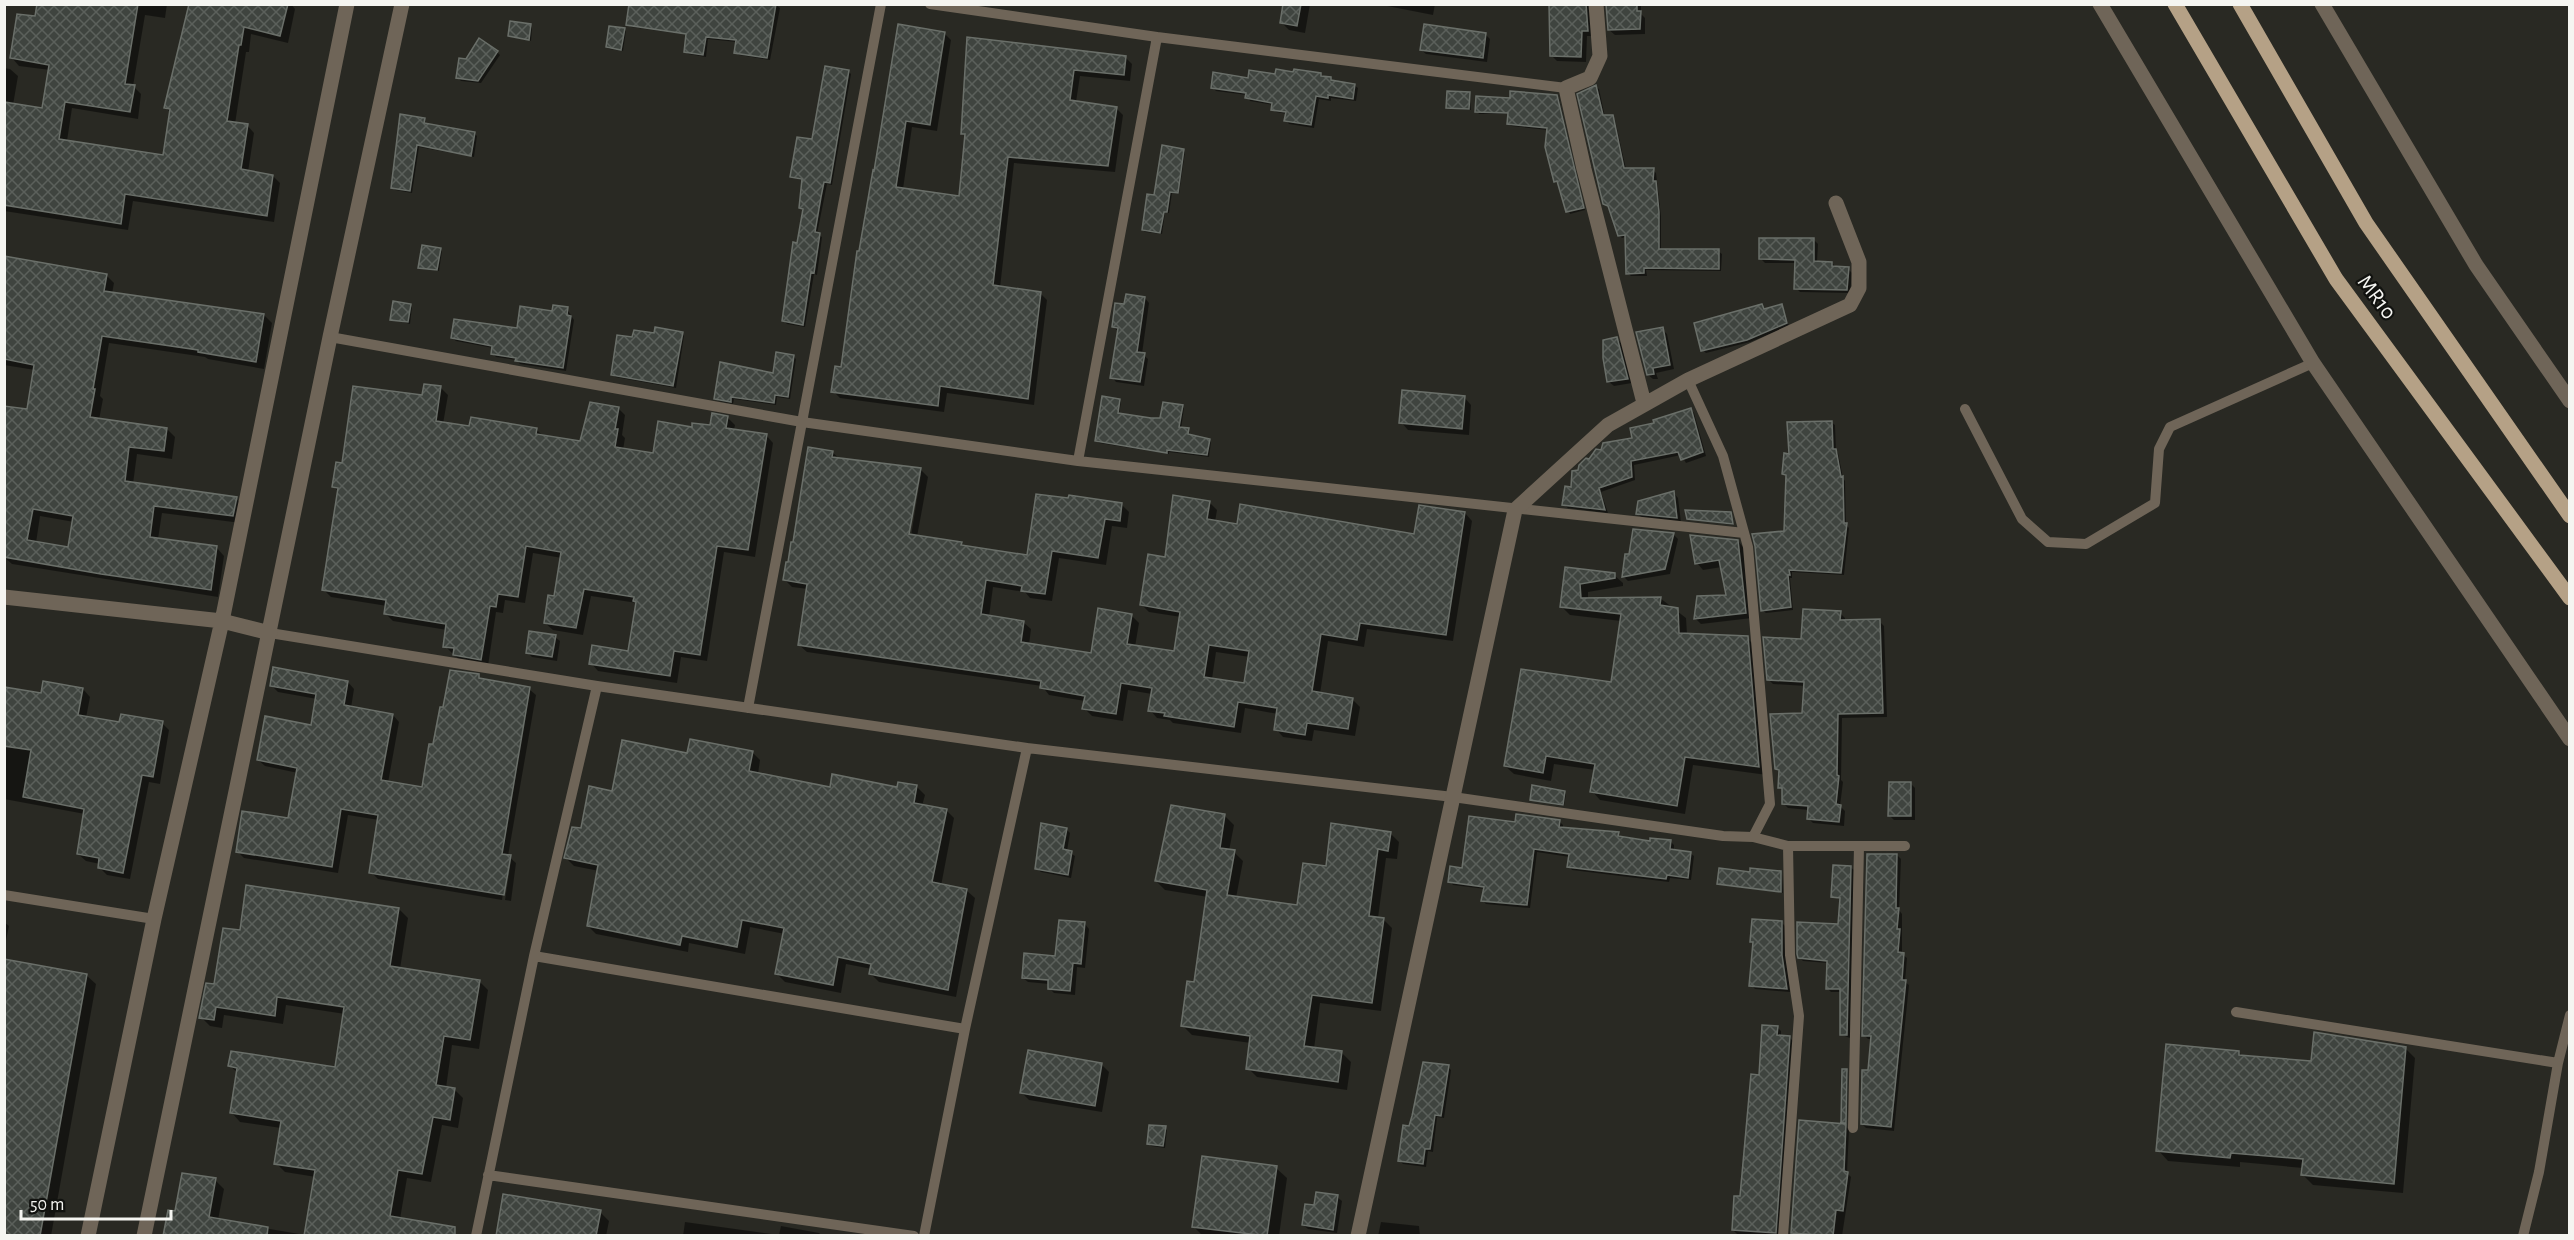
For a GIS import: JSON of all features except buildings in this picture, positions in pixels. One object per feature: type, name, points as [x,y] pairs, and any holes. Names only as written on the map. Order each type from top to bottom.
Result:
[{"type":"main road","name":"MR10","points":[[2175,4],[2336,279],[2570,598]]},
{"type":"main road","name":"MR10","points":[[2240,4],[2366,224],[2570,516]]},
{"type":"street","points":[[88,1236],[154,919],[222,621],[347,4]]},
{"type":"street","points":[[144,1236],[330,337],[402,4]]},
{"type":"street","points":[[1596,4],[1600,57],[1590,78],[1566,88],[1584,169],[1644,403]]},
{"type":"street","points":[[2100,4],[2313,363],[2570,739]]},
{"type":"street","points":[[2322,4],[2476,265],[2570,401]]},
{"type":"street","points":[[1358,1236],[1515,510],[1608,425],[1688,380],[1850,304],[1859,288],[1859,262],[1836,203]]},
{"type":"street","points":[[4,597],[222,621],[270,633]]},
{"type":"lane","points":[[748,708],[881,4]]},
{"type":"lane","points":[[930,4],[1157,38],[1566,88]]},
{"type":"lane","points":[[1078,461],[1157,38]]},
{"type":"lane","points":[[330,337],[802,422],[1078,461],[1744,533]]},
{"type":"lane","points":[[1965,409],[2022,519],[2048,542],[2086,544],[2155,503],[2158,449],[2170,427],[2313,363]]},
{"type":"lane","points":[[1688,380],[1723,456],[1748,547],[1770,804],[1753,837]]},
{"type":"lane","points":[[270,633],[597,686],[1027,748],[1453,797],[1723,836],[1753,837],[1788,846],[1905,846]]},
{"type":"lane","points":[[476,1236],[534,956],[597,686]]},
{"type":"lane","points":[[924,1236],[965,1029],[1027,748]]},
{"type":"lane","points":[[1784,1236],[1798,1016],[1790,956],[1788,846]]},
{"type":"lane","points":[[1853,1128],[1859,846]]},
{"type":"lane","points":[[4,895],[154,919]]},
{"type":"lane","points":[[534,956],[965,1029]]},
{"type":"lane","points":[[2236,1012],[2558,1064]]},
{"type":"lane","points":[[2523,1236],[2539,1172],[2558,1064],[2570,1015]]},
{"type":"lane","points":[[488,1175],[914,1236]]}]
